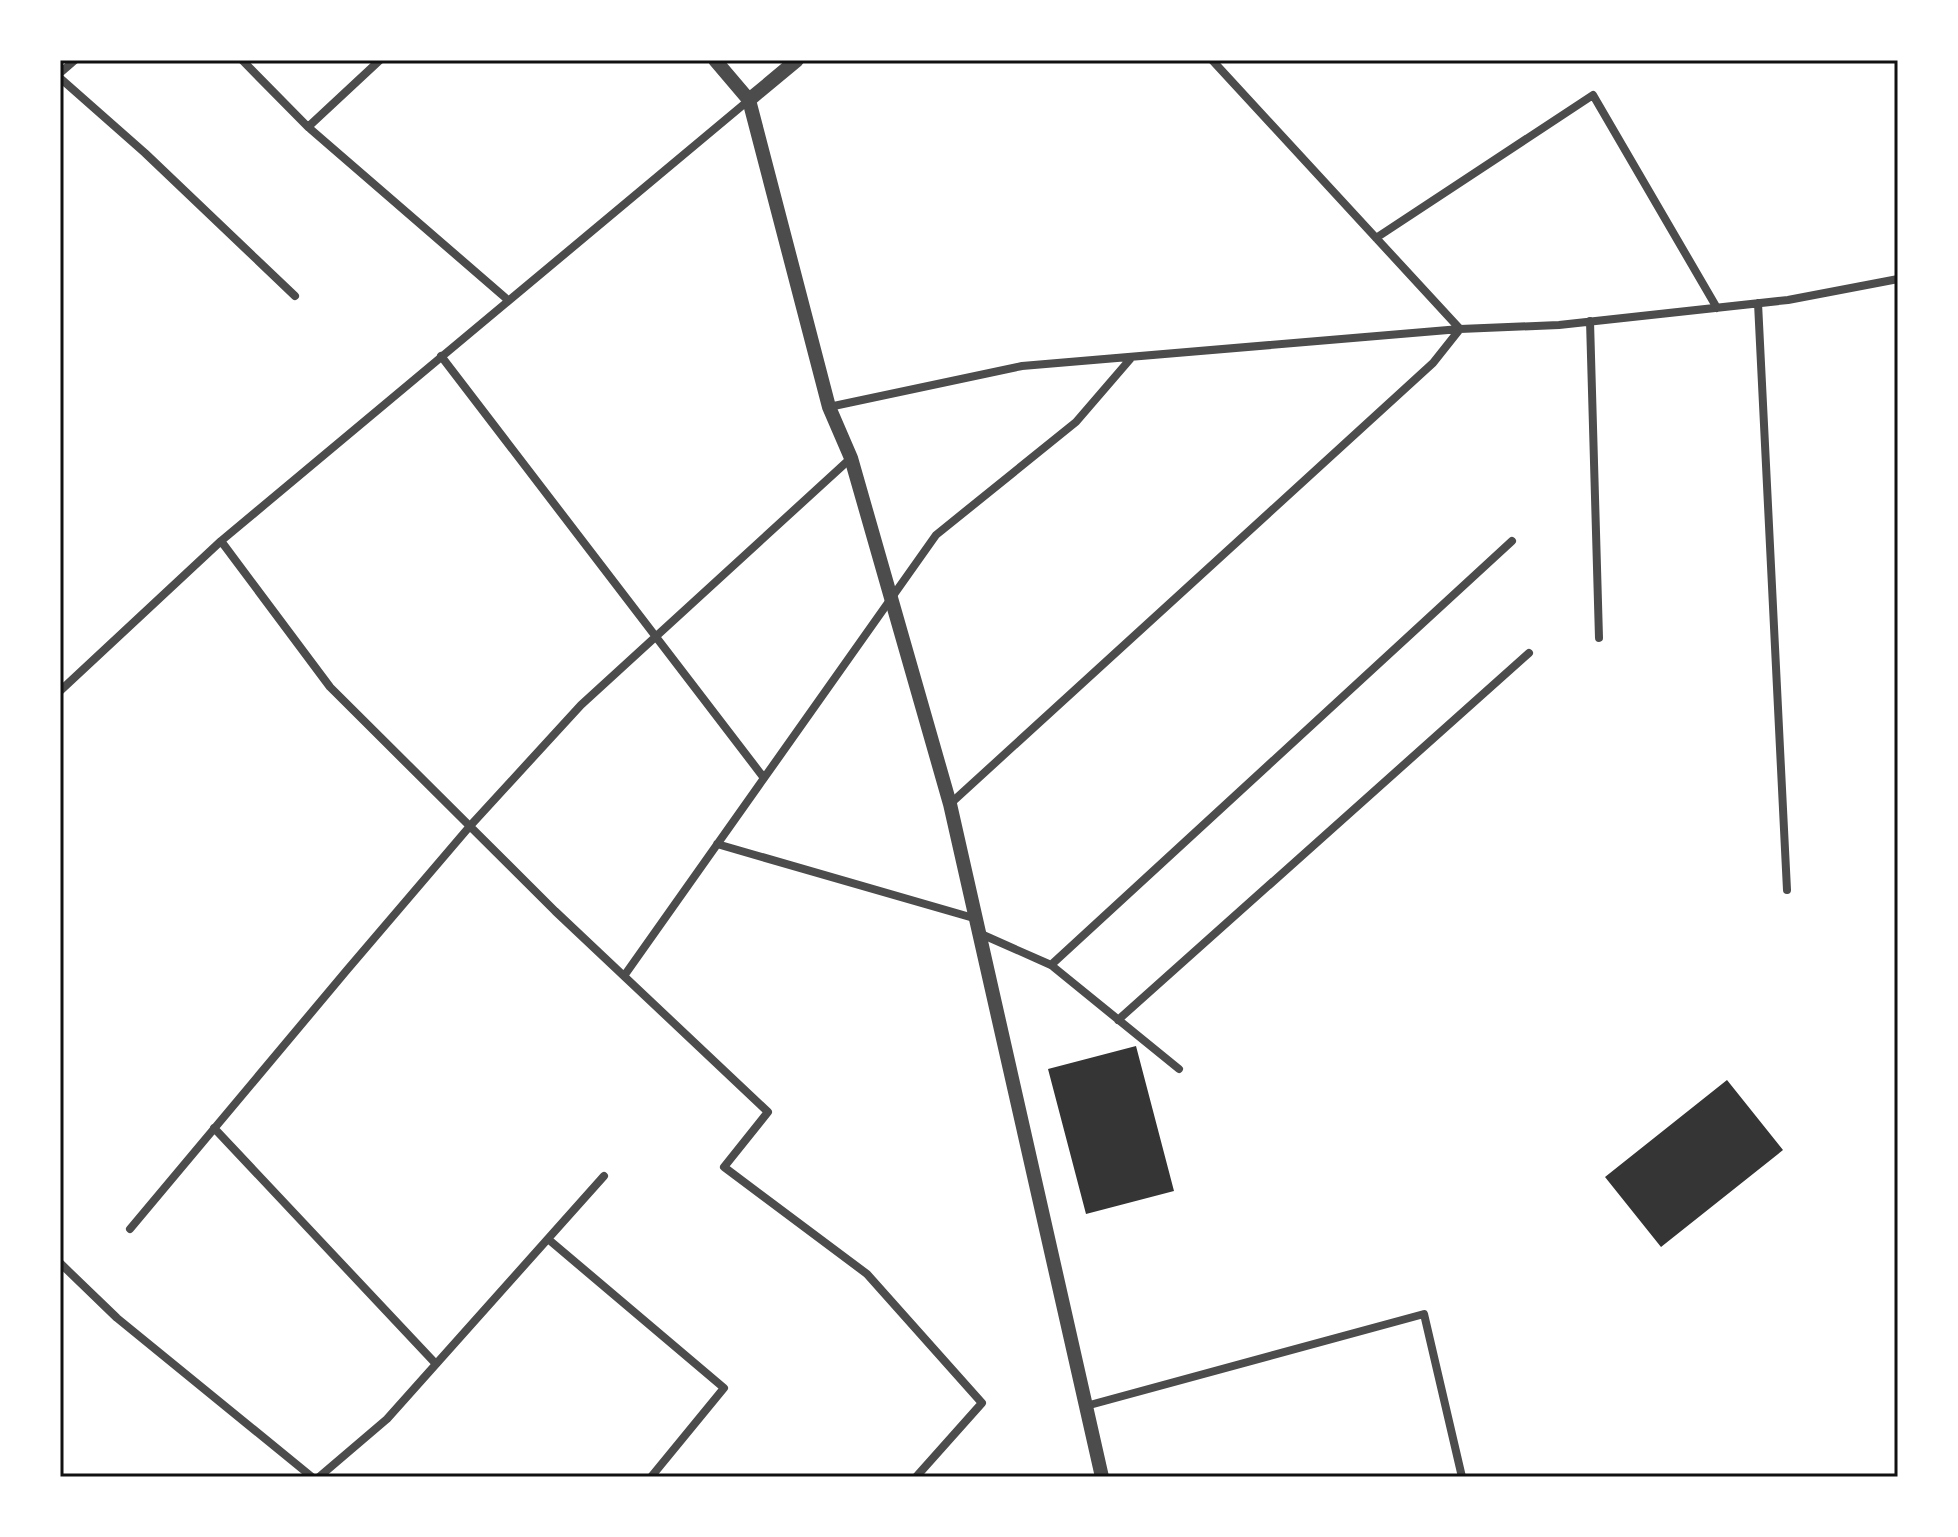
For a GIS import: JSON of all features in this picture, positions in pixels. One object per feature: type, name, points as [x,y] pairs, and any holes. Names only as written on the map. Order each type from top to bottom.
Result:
[{"type":"street","points":[[75,60],[60,75],[295,296]]},
{"type":"street","points":[[242,60],[308,127],[508,300]]},
{"type":"street","points":[[308,127],[380,60]]},
{"type":"street","points":[[715,60],[749,100],[829,407],[851,458],[950,804],[1102,1477]]},
{"type":"street","points":[[60,691],[221,541],[797,60]]},
{"type":"street","points":[[1212,60],[1460,329]]},
{"type":"street","points":[[1376,238],[1593,95],[1717,308]]},
{"type":"street","points":[[829,407],[1022,366],[1460,329],[1559,325],[1758,303],[1898,279]]},
{"type":"street","points":[[1758,303],[1787,890]]},
{"type":"street","points":[[1590,321],[1599,638]]},
{"type":"street","points":[[950,804],[1433,363],[1460,329]]},
{"type":"street","points":[[441,356],[764,778]]},
{"type":"street","points":[[624,976],[936,535],[1076,422],[1132,357]]},
{"type":"street","points":[[130,1229],[470,826],[581,705],[851,458]]},
{"type":"street","points":[[221,541],[330,687],[624,976],[768,1112],[724,1167],[867,1274],[982,1403],[916,1477]]},
{"type":"street","points":[[1051,965],[1512,541]]},
{"type":"street","points":[[1118,1020],[1529,653]]},
{"type":"street","points":[[717,844],[977,919]]},
{"type":"street","points":[[981,934],[1051,965],[1179,1069]]},
{"type":"street","points":[[214,1128],[436,1364]]},
{"type":"street","points":[[319,1477],[387,1419],[604,1176]]},
{"type":"street","points":[[548,1239],[724,1388],[651,1477]]},
{"type":"street","points":[[60,1263],[117,1318],[312,1477]]},
{"type":"street","points":[[1086,1406],[1424,1314],[1462,1477]]},
{"type":"building","points":[[1136,1046],[1174,1191],[1086,1214],[1048,1069]]},
{"type":"building","points":[[1727,1080],[1783,1150],[1661,1247],[1605,1177]]}]
